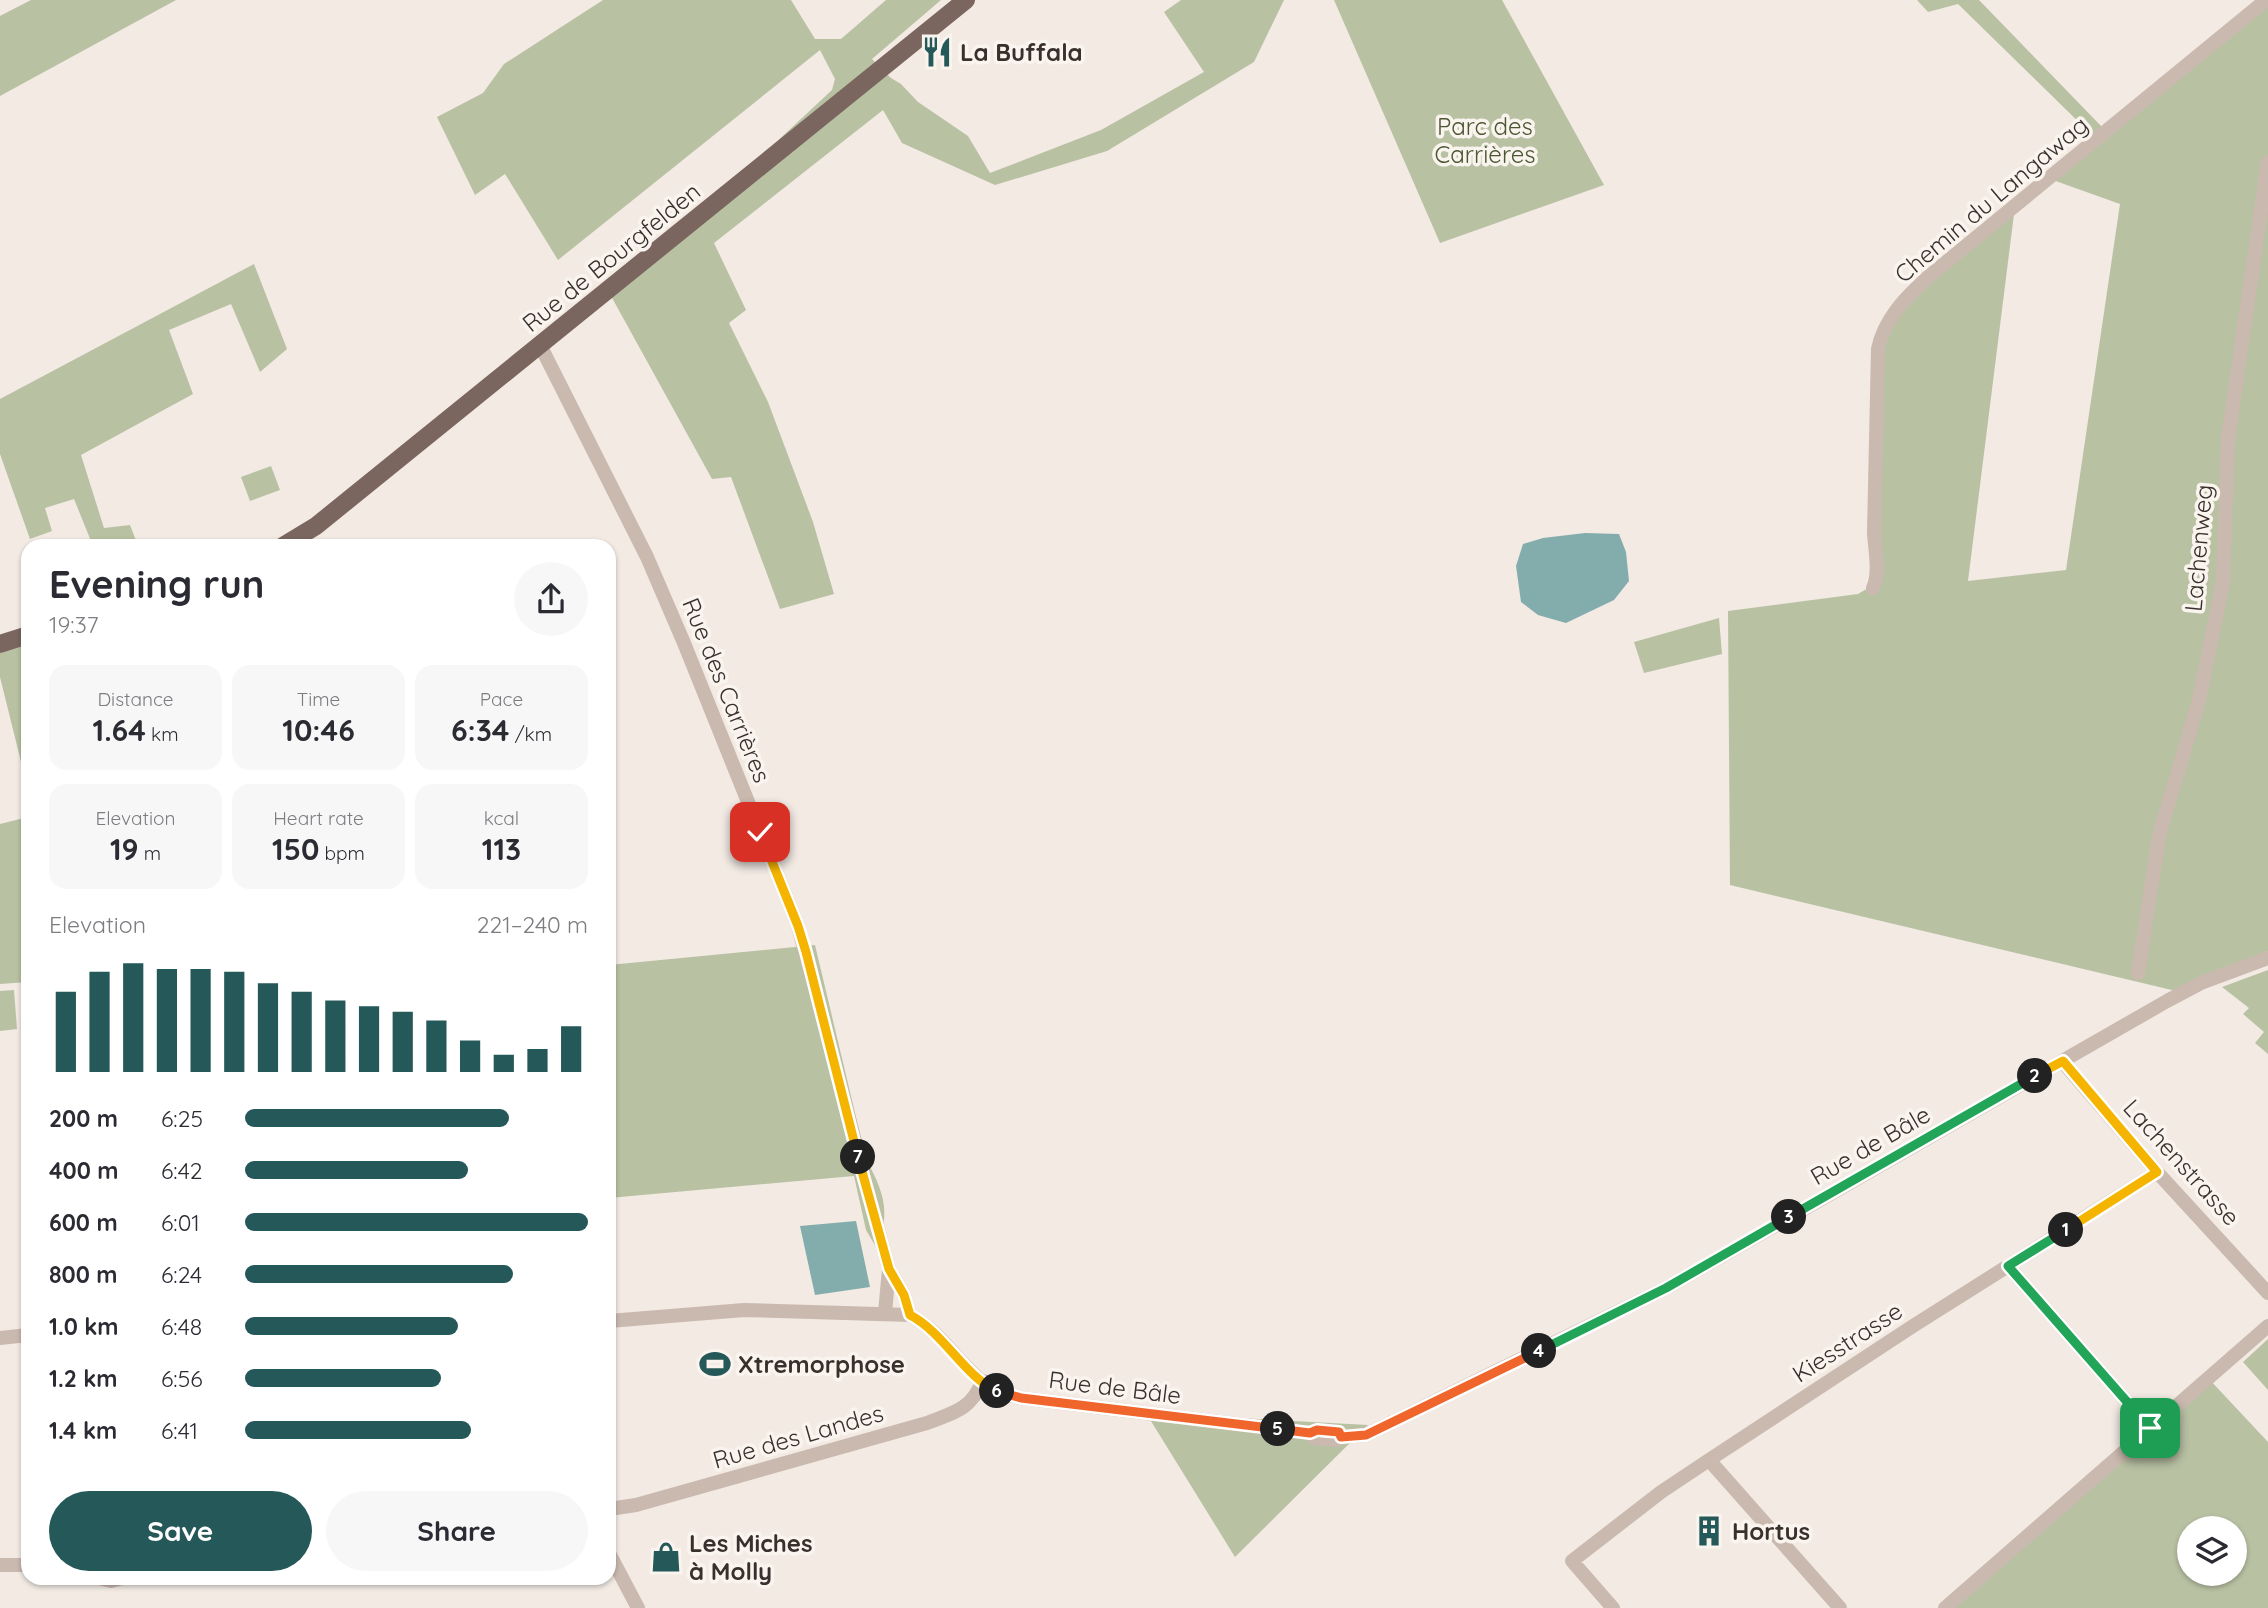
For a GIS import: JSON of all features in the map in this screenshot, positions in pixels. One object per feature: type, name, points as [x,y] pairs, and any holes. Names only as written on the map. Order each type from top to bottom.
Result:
[{"type":"main road","name":"Rue de Bourgfelden","points":[[295,539],[316,526],[965,0]]},
{"type":"main road","points":[[0,644],[21,637]]},
{"type":"street","name":"Chemin du Langawag","points":[[1873,588],[1876,562],[1874,533],[1878,349],[1888,322],[1928,277],[2266,0]]},
{"type":"street","name":"Lachenweg","points":[[2138,973],[2159,836],[2199,700],[2223,582],[2228,438],[2268,162]]},
{"type":"street","name":"Rue des Carrières","points":[[540,345],[647,557],[798,926],[889,1269],[904,1295],[910,1315]]},
{"type":"street","name":"Rue de Bâle","points":[[910,1315],[926,1323],[991,1388],[1021,1398],[1310,1433],[1314,1438],[1337,1440],[1341,1437],[1366,1435],[1666,1288],[2189,989],[2268,958]]},
{"type":"street","name":"Lachenstrasse","points":[[2063,1061],[2157,1172],[2268,1293]]},
{"type":"street","name":"Kiesstrasse","points":[[1612,1608],[1572,1561],[1661,1492],[1709,1460],[1903,1332],[2157,1172]]},
{"type":"street","points":[[2008,1266],[2150,1428]]},
{"type":"street","name":"Rue des Carrières","points":[[885,1313],[889,1269]]},
{"type":"street","points":[[616,1320],[744,1310],[910,1315]]},
{"type":"street","points":[[1945,1608],[2268,1326]]},
{"type":"street","points":[[0,1338],[21,1336]]},
{"type":"street","name":"Rue des Landes","points":[[616,1508],[636,1505],[927,1423],[968,1405],[976,1397],[983,1381]]},
{"type":"street","points":[[1709,1460],[1840,1608]]},
{"type":"street","points":[[0,1565],[21,1565]]},
{"type":"street","points":[[616,1566],[638,1608]]},
{"type":"green space","points":[[31,0],[176,0],[0,96],[0,16]]},
{"type":"green space","points":[[603,0],[791,0],[815,39],[841,39],[886,0],[941,0],[872,59],[918,102],[968,136],[990,173],[1101,130],[1204,72],[1164,12],[1181,0],[1284,0],[1254,62],[1107,151],[995,185],[902,143],[883,110],[714,243],[746,310],[729,323],[768,402],[813,522],[834,594],[780,609],[731,477],[712,479],[611,296],[832,90],[835,79],[820,50],[558,260],[505,174],[475,195],[437,117],[483,93],[504,64]]},
{"type":"green space","name":"Parc des Carrières","points":[[1334,0],[1502,0],[1604,185],[1440,243]]},
{"type":"green space","points":[[1917,0],[1979,0],[2102,127],[2093,136],[1958,4],[1928,12]]},
{"type":"green space","points":[[2268,0],[2268,951],[2176,991],[1730,885],[1728,611],[1858,594],[1875,584],[1877,378],[1889,311],[2015,206],[1968,581],[2066,570],[2120,204],[2050,179]]},
{"type":"green space","points":[[254,264],[287,349],[260,372],[231,304],[169,330],[193,394],[81,455],[104,528],[130,525],[135,539],[90,539],[74,499],[45,508],[52,531],[30,539],[0,454],[0,399]]},
{"type":"green space","points":[[271,466],[280,490],[250,501],[241,477]]},
{"type":"green space","points":[[1719,618],[1722,654],[1644,673],[1634,642]]},
{"type":"green space","points":[[21,646],[21,762],[0,677],[0,653]]},
{"type":"green space","points":[[21,819],[21,982],[0,984],[0,824]]},
{"type":"green space","points":[[815,945],[866,1159],[881,1192],[884,1223],[876,1247],[866,1230],[854,1176],[616,1197],[616,964]]},
{"type":"green space","points":[[2268,970],[2268,1054],[2255,1043],[2264,1032],[2243,1014],[2249,1008],[2222,987]]},
{"type":"green space","points":[[14,990],[17,1029],[0,1031],[0,991]]},
{"type":"green space","points":[[2268,1339],[2268,1390],[2243,1362]]},
{"type":"green space","points":[[2208,1378],[2268,1442],[2268,1608],[1945,1608]]},
{"type":"green space","points":[[1146,1413],[1368,1425],[1235,1557]]},
{"type":"water","points":[[1585,533],[1619,534],[1626,552],[1629,581],[1614,600],[1566,623],[1538,615],[1521,602],[1516,566],[1523,544],[1543,538]]},
{"type":"water","points":[[856,1221],[870,1287],[815,1295],[800,1226]]},
{"type":"place","name":"La Buffala","points":[[937,52]]},
{"type":"place","name":"Xtremorphose","points":[[715,1364]]},
{"type":"place","name":"Hortus","points":[[1709,1531]]},
{"type":"place","name":"Les Miches à Molly","points":[[666,1557]]},
{"type":"route","points":[[760,832],[806,952],[889,1269],[904,1295],[910,1315],[926,1323],[964,1364],[991,1388],[1021,1398],[1310,1433],[1317,1430],[1339,1432],[1341,1437],[1366,1435],[1666,1288],[2063,1061],[2157,1172],[2008,1266],[2150,1428]]}]
